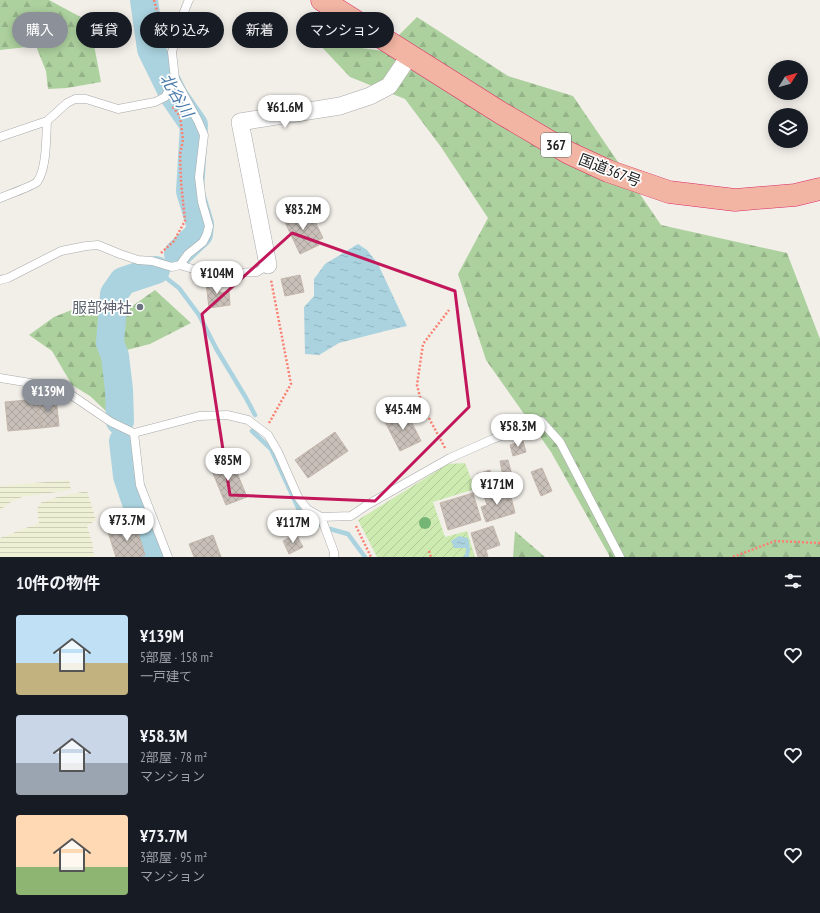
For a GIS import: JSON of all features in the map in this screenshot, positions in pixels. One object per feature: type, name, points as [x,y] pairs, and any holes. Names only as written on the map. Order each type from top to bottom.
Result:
[{"type":"highway","name":"国道367号","points":[[322,0],[501,113],[569,153],[608,171],[669,192],[735,200],[795,195],[820,189]]},
{"type":"street","points":[[268,265],[240,122],[340,106],[370,96],[389,86],[410,55]]},
{"type":"lane","points":[[180,266],[188,254],[203,242],[209,226],[202,202],[199,177],[204,135],[175,79],[172,52],[180,22],[190,0]]},
{"type":"lane","points":[[0,137],[47,121],[67,103],[75,99],[86,99],[118,109],[155,102],[165,97],[175,79]]},
{"type":"lane","points":[[0,198],[37,182],[42,172],[45,158],[47,121]]},
{"type":"lane","points":[[0,280],[8,278],[61,252],[86,246],[98,245],[138,260],[152,261],[172,267],[180,266],[209,274],[257,272],[268,265]]},
{"type":"lane","points":[[0,378],[61,388],[111,422],[134,433],[199,416],[227,415],[248,420],[268,435],[278,452],[298,497],[307,509],[322,517],[351,516],[367,505],[450,458],[493,439],[541,421],[560,442],[620,557]]},
{"type":"lane","points":[[134,433],[140,485],[168,557]]},
{"type":"lane","points":[[322,517],[334,552],[334,557]]},
{"type":"path","points":[[154,0],[165,41],[172,52]]},
{"type":"path","points":[[152,261],[174,241],[185,221],[181,182],[180,154],[183,140],[180,116],[165,97]]},
{"type":"path","points":[[264,432],[291,384],[268,265]]},
{"type":"path","points":[[449,310],[423,344],[417,385],[422,405],[450,458]]},
{"type":"path","points":[[351,516],[371,557]]},
{"type":"path","points":[[733,557],[775,541],[820,543]]},
{"type":"path","points":[[429,551],[431,557]]},
{"type":"highlighted area","points":[[292,233],[455,291],[469,407],[375,501],[230,495],[202,314]]},
{"type":"green space","points":[[0,0],[49,0],[76,15],[76,48],[95,48],[101,82],[67,88],[48,89],[46,71],[37,48],[68,48],[68,12],[12,12],[12,48],[18,48],[0,50]]},
{"type":"green space","points":[[417,17],[508,76],[573,96],[661,225],[787,253],[820,339],[820,557],[609,557],[551,452],[486,360],[458,274],[488,218],[441,147],[405,99],[350,77],[323,48],[361,48],[383,51],[386,48],[394,48],[394,40]]},
{"type":"green space","points":[[155,290],[191,323],[150,344],[119,352],[115,413],[109,414],[90,396],[72,385],[52,351],[29,335],[54,317],[94,301],[131,307]]},
{"type":"green space","points":[[465,463],[475,489],[433,502],[445,537],[467,531],[475,557],[377,557],[358,520],[448,464]]},
{"type":"green space","points":[[69,480],[71,490],[22,497],[9,503],[0,510],[0,486]]},
{"type":"green space","points":[[87,491],[96,520],[87,526],[92,542],[94,557],[0,557],[0,538],[39,523],[37,509],[40,503],[57,497]]},
{"type":"green space","points":[[515,531],[545,557],[513,557]]},
{"type":"water","points":[[358,244],[367,250],[378,264],[407,326],[339,343],[319,355],[305,354],[304,307],[314,296],[314,279],[325,264]]},
{"type":"water","points":[[459,536],[468,538],[470,548],[469,557],[463,557],[465,555],[466,548],[454,548],[451,541]]},
{"type":"building","points":[[303,209],[306,216],[311,213],[323,238],[317,241],[319,245],[300,254],[283,218]]},
{"type":"building","points":[[300,275],[304,292],[285,296],[281,279]]},
{"type":"building","points":[[218,280],[220,293],[229,291],[230,305],[209,308],[206,282]]},
{"type":"building","points":[[56,398],[59,426],[41,428],[38,399]]},
{"type":"building","points":[[38,399],[41,428],[8,431],[5,402]]},
{"type":"building","points":[[406,411],[421,441],[400,451],[385,422]]},
{"type":"building","points":[[335,432],[348,451],[308,478],[295,460]]},
{"type":"building","points":[[523,441],[526,452],[513,456],[510,445]]},
{"type":"building","points":[[231,458],[247,497],[226,505],[210,466]]},
{"type":"building","points":[[508,460],[512,475],[503,477],[500,461]]},
{"type":"building","points":[[542,468],[552,491],[541,496],[531,472]]},
{"type":"building","points":[[490,470],[493,481],[481,485],[477,474]]},
{"type":"building","points":[[500,488],[503,499],[511,497],[515,513],[486,522],[481,507],[487,505],[483,493]]},
{"type":"building","points":[[473,493],[481,520],[448,530],[440,503]]},
{"type":"building","points":[[135,523],[145,555],[140,557],[116,557],[108,532]]},
{"type":"building","points":[[493,526],[500,545],[486,550],[488,557],[478,557],[471,533]]},
{"type":"building","points":[[296,534],[303,547],[289,554],[283,541]]},
{"type":"building","points":[[213,535],[221,557],[194,557],[189,544]]},
{"type":"waterway","name":"北谷川","points":[[144,0],[151,49],[174,96],[194,125],[190,191],[200,224],[199,234],[178,254]]},
{"type":"waterway","points":[[156,270],[179,288],[199,315],[217,350],[255,415]]},
{"type":"waterway","name":"北谷川","points":[[120,421],[119,390],[115,356],[110,343],[114,294],[123,281],[156,270]]},
{"type":"waterway","points":[[252,431],[271,449],[300,512],[320,525]]},
{"type":"waterway","name":"北谷川","points":[[123,441],[127,476],[150,544],[157,557]]},
{"type":"waterway","points":[[330,529],[348,534],[365,557]]},
{"type":"place","name":"服部神社","points":[[140,307]]}]
